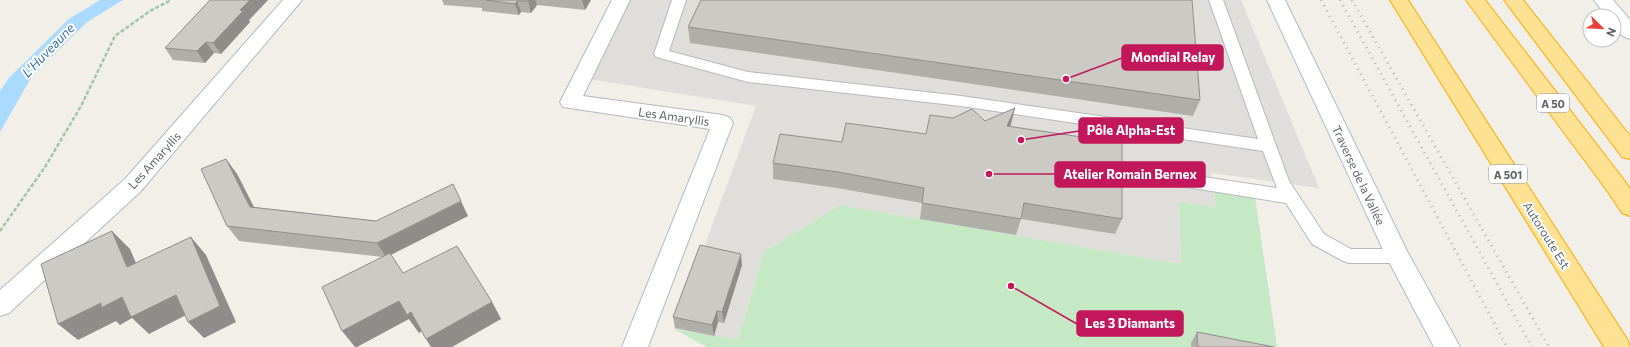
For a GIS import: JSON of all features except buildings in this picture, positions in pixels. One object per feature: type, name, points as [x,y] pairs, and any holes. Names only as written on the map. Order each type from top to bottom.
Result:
[{"type":"highway","name":"Autoroute Est","points":[[1399,0],[1618,347]]},
{"type":"highway","name":"A 50","points":[[1475,0],[1616,186],[1630,207]]},
{"type":"highway","name":"A 50","points":[[1513,0],[1630,151]]},
{"type":"highway","points":[[1524,0],[1630,127]]},
{"type":"street","name":"Les Amaryllis","points":[[0,305],[133,185],[293,0]]},
{"type":"street","name":"Les Amaryllis","points":[[621,0],[570,102],[723,123],[635,347]]},
{"type":"street","name":"Traverse de la Vallée","points":[[1276,0],[1398,256],[1447,347]]},
{"type":"street","points":[[1603,0],[1630,33]]},
{"type":"lane","points":[[679,0],[661,54],[748,77],[961,101],[1269,146]]},
{"type":"lane","points":[[1216,0],[1282,183],[1318,239],[1349,256],[1398,256]]},
{"type":"lane","points":[[1137,173],[1291,197]]},
{"type":"path","points":[[0,231],[45,167],[81,106],[115,36],[150,11],[171,0]]},
{"type":"shaded area","points":[[630,0],[1241,0],[1319,188],[1211,173],[1216,207],[1179,202],[1181,264],[840,205],[764,252],[738,340],[674,329],[756,106],[588,79]]},
{"type":"green space","points":[[1214,191],[1255,197],[1277,347],[1211,347],[1191,343],[1191,347],[707,347],[674,329],[738,340],[764,252],[840,205],[1181,264],[1179,202],[1216,207]]},
{"type":"water","name":"L'Huveaune","points":[[100,0],[123,0],[87,22],[32,76],[0,132],[0,91],[9,78],[69,19]]},
{"type":"railway","points":[[1321,0],[1507,347]]},
{"type":"railway","points":[[1340,0],[1532,347]]},
{"type":"railway","points":[[1352,0],[1549,347]]},
{"type":"place","name":"Mondial Relay","points":[[1066,79]]},
{"type":"place","name":"Pôle Alpha-Est","points":[[1021,140]]},
{"type":"place","name":"Atelier Romain Bernex","points":[[989,174]]},
{"type":"place","name":"Les 3 Diamants","points":[[1011,286]]}]
